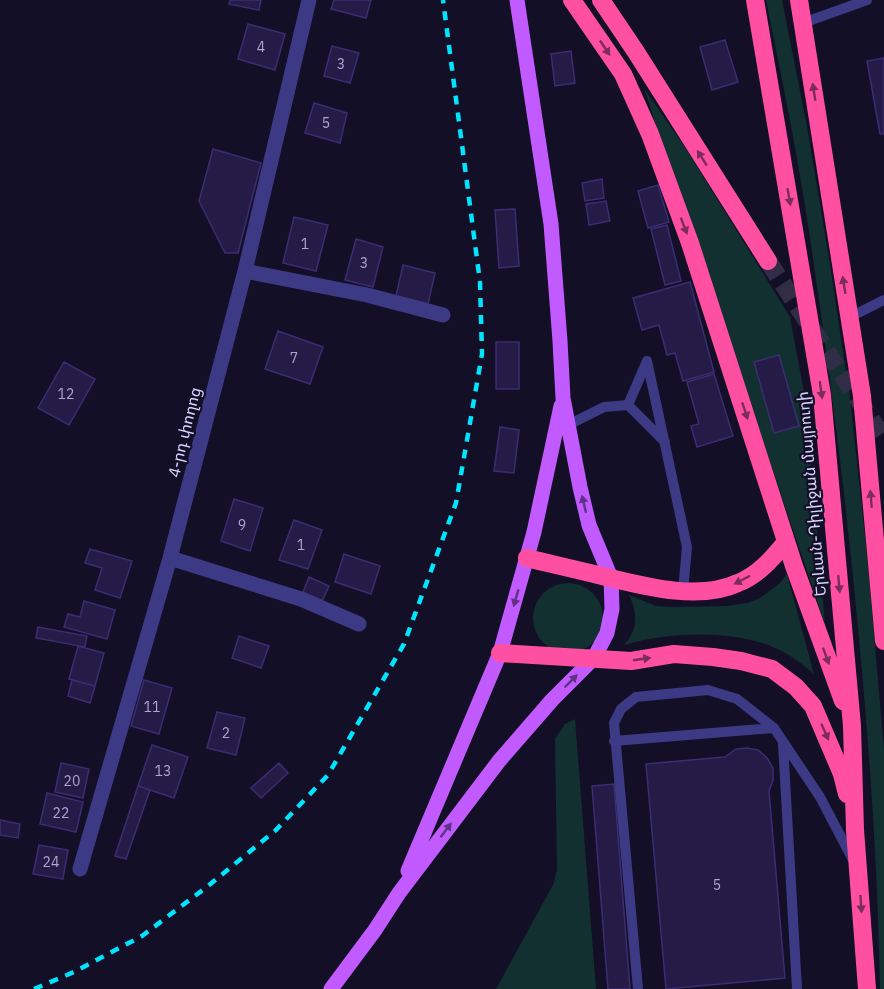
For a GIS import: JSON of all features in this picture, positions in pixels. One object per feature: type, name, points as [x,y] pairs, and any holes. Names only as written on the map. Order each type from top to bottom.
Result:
[{"type":"highway","points":[[572,0],[623,74],[650,134],[690,243],[786,542],[852,726]]},
{"type":"highway","points":[[600,0],[636,52],[768,261]]},
{"type":"highway","name":"Երևան-Դիլիջան մայրուղի","points":[[755,0],[822,395],[852,726],[855,830],[867,989]]},
{"type":"highway","points":[[798,0],[862,396],[884,641]]},
{"type":"highway","points":[[527,558],[670,590],[717,590],[738,583],[757,572],[771,561],[786,542]]},
{"type":"highway","points":[[500,652],[631,661],[674,654],[741,661],[772,669],[796,687],[813,706],[842,774],[855,830]]},
{"type":"main road","points":[[331,989],[499,761],[552,700],[594,658],[607,633],[612,609],[611,578],[589,525],[563,398],[551,224],[517,0]]},
{"type":"main road","points":[[399,894],[500,652],[534,532],[563,398]]},
{"type":"street","name":"4-րդ փողոց","points":[[80,869],[171,558],[245,271],[309,0]]},
{"type":"street","points":[[245,271],[367,296],[442,315]]},
{"type":"street","points":[[171,558],[301,599],[359,624]]},
{"type":"lane","points":[[803,22],[867,0]]},
{"type":"lane","points":[[849,317],[884,300]]},
{"type":"lane","points":[[628,405],[647,361],[687,547],[683,591]]},
{"type":"lane","points":[[568,425],[604,407],[628,405]]},
{"type":"lane","points":[[628,405],[664,442]]},
{"type":"lane","points":[[638,989],[621,792],[614,741],[614,723],[621,709],[636,698],[708,690],[737,699],[774,728],[820,798],[858,869]]},
{"type":"lane","points":[[614,741],[774,728]]},
{"type":"lane","points":[[783,742],[797,989]]},
{"type":"green space","points":[[766,0],[782,0],[807,126],[850,398],[868,564],[884,750],[884,989],[880,989],[876,863],[867,737],[843,485],[806,212]]},
{"type":"green space","points":[[644,88],[688,152],[790,317],[806,403],[825,624],[667,159]]},
{"type":"green space","points":[[787,574],[814,674],[780,650],[758,642],[720,635],[660,637],[624,645],[632,633],[635,621],[634,608],[629,595],[656,606],[727,606],[760,598],[779,584]]},
{"type":"green space","points":[[575,583],[588,589],[597,598],[601,604],[603,618],[601,632],[593,643],[582,651],[561,653],[543,643],[535,632],[533,611],[543,593],[554,585]]},
{"type":"green space","points":[[575,719],[596,989],[496,989],[553,885],[557,870],[555,739],[565,724]]},
{"type":"building","points":[[230,0],[261,0],[259,10],[229,4]]},
{"type":"building","points":[[334,0],[371,0],[366,18],[331,9]]},
{"type":"building","points":[[248,24],[285,34],[275,70],[238,59]]},
{"type":"building","points":[[725,40],[738,82],[712,90],[700,47]]},
{"type":"building","points":[[332,46],[359,53],[350,83],[324,76]]},
{"type":"building","points":[[571,51],[575,83],[555,86],[551,54]]},
{"type":"building","points":[[884,58],[884,134],[880,134],[867,61]]},
{"type":"building","points":[[314,103],[347,113],[340,143],[305,133]]},
{"type":"building","points":[[213,149],[261,163],[238,253],[225,253],[199,201]]},
{"type":"building","points":[[602,179],[604,198],[585,201],[582,183]]},
{"type":"building","points":[[658,185],[669,222],[648,228],[638,191]]},
{"type":"building","points":[[606,201],[610,221],[589,225],[586,204]]},
{"type":"building","points":[[515,209],[519,266],[499,268],[495,210]]},
{"type":"building","points":[[294,217],[328,225],[316,271],[283,263]]},
{"type":"building","points":[[667,225],[681,281],[665,285],[651,229]]},
{"type":"building","points":[[356,239],[383,247],[373,287],[345,280]]},
{"type":"building","points":[[403,265],[435,273],[428,304],[396,296]]},
{"type":"building","points":[[690,282],[714,372],[683,381],[675,353],[667,355],[659,325],[642,330],[633,298]]},
{"type":"building","points":[[278,331],[323,347],[310,384],[265,369]]},
{"type":"building","points":[[496,342],[519,342],[519,389],[496,389]]},
{"type":"building","points":[[779,355],[799,426],[774,433],[754,362]]},
{"type":"building","points":[[64,362],[95,379],[69,425],[38,408]]},
{"type":"building","points":[[714,374],[733,436],[697,447],[691,426],[699,424],[687,382]]},
{"type":"building","points":[[500,427],[519,430],[514,473],[494,471]]},
{"type":"building","points":[[234,499],[263,508],[250,551],[221,541]]},
{"type":"building","points":[[294,520],[322,530],[308,569],[279,560]]},
{"type":"building","points":[[90,549],[132,561],[120,598],[95,590],[102,568],[85,563]]},
{"type":"building","points":[[344,554],[380,566],[371,594],[335,582]]},
{"type":"building","points":[[309,577],[329,586],[322,601],[303,592]]},
{"type":"building","points":[[84,601],[115,610],[107,639],[64,627],[68,614],[80,617]]},
{"type":"building","points":[[38,627],[87,636],[85,647],[36,638]]},
{"type":"building","points":[[239,636],[269,646],[261,668],[232,658]]},
{"type":"building","points":[[78,646],[104,653],[95,686],[69,679]]},
{"type":"building","points":[[72,680],[95,686],[90,703],[68,696]]},
{"type":"building","points":[[144,680],[172,688],[159,734],[131,726]]},
{"type":"building","points":[[217,712],[245,718],[236,755],[207,748]]},
{"type":"building","points":[[152,745],[188,757],[174,798],[138,786]]},
{"type":"building","points":[[736,749],[758,750],[773,768],[773,780],[769,791],[785,978],[666,989],[646,764],[725,757]]},
{"type":"building","points":[[61,763],[89,769],[83,798],[55,792]]},
{"type":"building","points":[[279,763],[288,773],[261,798],[251,788]]},
{"type":"building","points":[[614,784],[630,989],[608,989],[592,786]]},
{"type":"building","points":[[138,786],[150,790],[126,859],[115,856]]},
{"type":"building","points":[[47,793],[83,802],[76,832],[40,824]]},
{"type":"building","points":[[0,820],[20,824],[18,838],[0,835]]},
{"type":"building","points":[[39,845],[68,850],[63,879],[33,874]]},
{"type":"tunnel","points":[[768,261],[884,439]]},
{"type":"railway","points":[[34,989],[74,972],[142,936],[276,830],[328,775],[404,644],[456,503],[482,354],[480,282],[443,0]]}]
